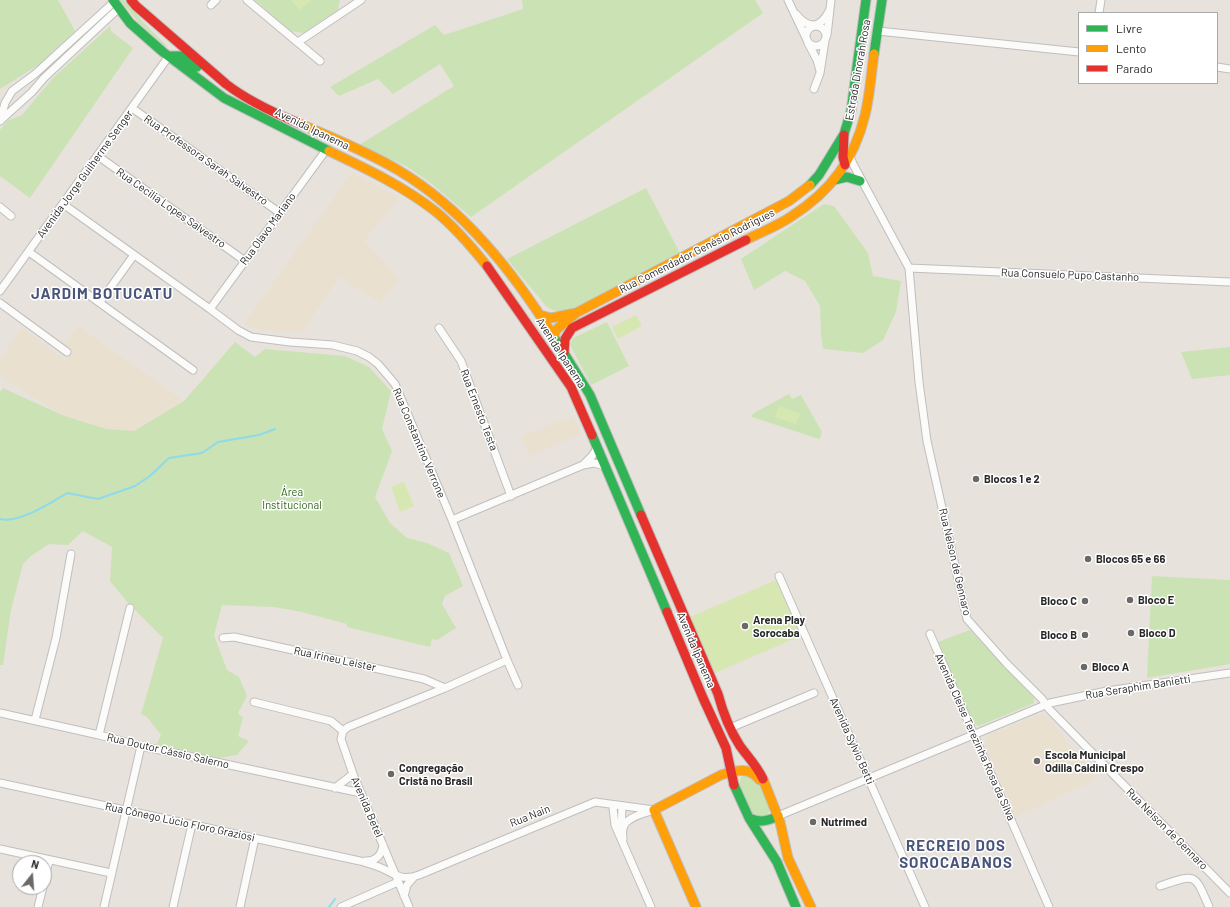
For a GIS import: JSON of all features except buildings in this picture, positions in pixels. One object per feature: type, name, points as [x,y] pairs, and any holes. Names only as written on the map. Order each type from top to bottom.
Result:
[{"type":"main road","name":"Avenida Ipanema","points":[[131,0],[146,16],[237,92],[266,108],[340,141],[398,170],[433,194],[469,226],[490,248],[540,315],[590,395],[718,694],[724,717],[740,746],[759,770],[784,833],[788,858],[811,907]]},
{"type":"main road","name":"Estrada Dinorah Rosa","points":[[829,161],[844,134],[851,111],[866,0]]},
{"type":"main road","name":"Estrada Dinorah Rosa","points":[[845,166],[856,144],[865,114],[882,0]]},
{"type":"main road","name":"Avenida Ipanema","points":[[115,3],[130,24],[169,56],[230,102],[356,164],[401,188],[435,211],[464,238],[494,275],[571,387],[703,698],[726,748],[735,788],[749,818],[777,862],[796,907]]},
{"type":"main road","points":[[169,56],[181,56],[216,81],[226,84]]},
{"type":"main road","points":[[308,127],[322,138],[326,150]]},
{"type":"main road","points":[[844,134],[845,143],[842,156],[845,166]]},
{"type":"main road","name":"Rua Comendador Genésio Rodrigues","points":[[553,336],[557,329],[576,313],[789,201],[806,189],[829,161]]},
{"type":"main road","name":"Rua Comendador Genésio Rodrigues","points":[[564,353],[564,340],[572,328],[791,217],[816,199],[845,166]]},
{"type":"main road","points":[[834,180],[840,177],[848,176],[862,185]]},
{"type":"main road","points":[[540,315],[551,318],[576,313]]},
{"type":"main road","points":[[549,354],[553,336]]},
{"type":"main road","points":[[696,907],[654,810],[721,775],[744,770],[750,770],[754,773],[772,801]]},
{"type":"main road","points":[[749,818],[756,822],[764,822],[778,816]]},
{"type":"street","points":[[247,0],[320,60]]},
{"type":"street","points":[[347,0],[351,7]]},
{"type":"street","points":[[298,42],[361,0]]},
{"type":"street","points":[[788,0],[801,21],[806,24],[813,26],[821,27],[826,33],[826,39],[819,46],[811,45],[807,41],[807,31],[813,26],[821,23],[829,11]]},
{"type":"street","points":[[814,89],[820,73],[831,0]]},
{"type":"street","points":[[1099,12],[1100,0]]},
{"type":"street","points":[[0,121],[5,103],[12,91],[36,74],[115,3]]},
{"type":"street","points":[[0,121],[26,97],[115,3]]},
{"type":"street","points":[[796,14],[807,41],[817,60],[820,73]]},
{"type":"street","points":[[878,31],[1078,52]]},
{"type":"street","name":"Avenida Jorge Guilherme Senger","points":[[0,291],[169,56]]},
{"type":"street","points":[[1218,67],[1230,69]]},
{"type":"street","name":"Rua Professora Sarah Salvestro","points":[[132,108],[280,213]]},
{"type":"street","name":"Rua Olavo Mariano","points":[[210,309],[326,150]]},
{"type":"street","name":"Rua Cecilia Lopes Salvestro","points":[[98,156],[245,261]]},
{"type":"street","name":"Rua Nelson de Gennaro","points":[[850,157],[862,185],[909,268],[919,382],[927,441],[967,619],[1046,704],[1230,893]]},
{"type":"street","name":"Rua Nelson de Gennaro","points":[[845,166],[862,185]]},
{"type":"street","name":"Rua Constantino Verrone","points":[[63,204],[238,330],[251,337],[333,345],[357,351],[374,360],[395,384],[452,520],[518,685]]},
{"type":"street","points":[[0,208],[12,216]]},
{"type":"street","points":[[29,252],[193,370]]},
{"type":"street","points":[[100,302],[134,256]]},
{"type":"street","name":"Rua Consuelo Pupo Castanho","points":[[909,268],[1230,282]]},
{"type":"street","points":[[0,303],[67,352]]},
{"type":"street","name":"Rua Ernesto Testa","points":[[439,328],[461,361],[511,496]]},
{"type":"street","points":[[583,465],[592,456],[597,448]]},
{"type":"street","points":[[452,520],[583,465],[594,464],[605,466]]},
{"type":"street","points":[[35,720],[56,638],[70,554]]},
{"type":"street","name":"Avenida Sylvio Betti","points":[[779,576],[925,907]]},
{"type":"street","points":[[99,735],[130,608]]},
{"type":"street","name":"Avenida Cleise Terezinha Rosa da Silva","points":[[930,634],[1049,907]]},
{"type":"street","name":"Rua Irineu Leister","points":[[224,638],[234,638],[424,679],[445,688]]},
{"type":"street","points":[[254,702],[331,721],[343,731],[348,727],[445,688],[507,660]]},
{"type":"street","name":"Rua Seraphim Banietti","points":[[778,816],[1046,704],[1107,691],[1230,673]]},
{"type":"street","points":[[730,728],[814,693]]},
{"type":"street","name":"Rua Doutor Cássio Salerno","points":[[0,713],[141,746],[360,793]]},
{"type":"street","name":"Avenida Betel","points":[[343,731],[341,739],[360,793],[409,907]]},
{"type":"street","points":[[104,907],[141,746]]},
{"type":"street","points":[[335,788],[353,774]]},
{"type":"street","name":"Rua Cônego Lúcio Floro Graziosi","points":[[0,783],[360,861],[379,867],[397,879]]},
{"type":"street","points":[[595,802],[654,810]]},
{"type":"street","points":[[595,802],[607,809],[651,907]]},
{"type":"street","name":"Rua Nain","points":[[341,907],[397,879],[416,876],[595,802]]},
{"type":"street","points":[[615,825],[613,808],[619,805]]},
{"type":"street","points":[[619,805],[620,829],[624,845]]},
{"type":"street","points":[[624,845],[624,825],[630,819],[654,810]]},
{"type":"street","points":[[173,907],[192,824]]},
{"type":"street","points":[[240,907],[256,838]]},
{"type":"street","points":[[379,856],[382,851],[382,843]]},
{"type":"street","points":[[0,849],[24,855]]},
{"type":"street","name":"Rua Cônego Lúcio Floro Graziosi","points":[[360,861],[368,861],[384,855],[388,858]]},
{"type":"street","points":[[52,862],[111,873]]},
{"type":"street","points":[[391,866],[404,874],[416,876]]},
{"type":"street","points":[[404,896],[407,885],[416,876]]},
{"type":"street","points":[[1160,886],[1185,878],[1192,878],[1198,882],[1209,907]]},
{"type":"street","points":[[38,907],[41,895]]},
{"type":"shaded area","points":[[352,172],[399,198],[364,241],[399,278],[381,303],[339,277],[302,332],[260,330],[244,324]]},
{"type":"shaded area","points":[[78,326],[184,401],[134,431],[106,429],[62,415],[1,377],[0,360],[22,328],[65,360],[72,351],[65,344]]},
{"type":"shaded area","points":[[573,416],[581,434],[529,456],[521,437]]},
{"type":"shaded area","name":"Escola Municipal Odilla Caldini Crespo","points":[[1038,715],[1048,717],[1097,779],[1015,817],[984,742],[987,736]]},
{"type":"green space","points":[[0,0],[58,0],[75,31],[40,64],[0,89]]},
{"type":"green space","points":[[120,0],[125,0],[143,22],[168,47],[166,47],[139,23]]},
{"type":"green space","points":[[255,0],[340,0],[338,10],[303,33],[290,31]]},
{"type":"green space","points":[[291,0],[311,0],[300,10]]},
{"type":"green space","points":[[522,0],[755,0],[763,13],[471,217],[432,184],[406,166],[359,145],[454,86],[440,64],[393,94],[378,79],[339,96],[330,87],[435,25],[444,35],[523,9]]},
{"type":"green space","points":[[110,26],[111,31],[133,48],[30,198],[0,176],[0,130],[7,121],[22,115],[53,78]]},
{"type":"green space","points":[[646,188],[680,253],[572,309],[555,311],[546,306],[507,259]]},
{"type":"green space","points":[[824,204],[834,206],[868,253],[873,276],[901,281],[896,312],[883,340],[863,353],[823,349],[820,306],[805,281],[785,271],[754,290],[741,259]]},
{"type":"green space","points":[[636,315],[642,326],[618,339],[612,327]]},
{"type":"green space","points":[[607,322],[629,366],[591,385],[570,345],[573,338]]},
{"type":"green space","name":"Área Institucional","points":[[235,342],[255,357],[265,349],[345,356],[369,367],[391,391],[382,429],[392,451],[375,497],[390,523],[407,538],[427,543],[449,553],[463,586],[445,596],[442,604],[456,628],[437,640],[432,639],[430,647],[347,627],[347,624],[302,612],[274,607],[222,605],[214,635],[227,670],[239,677],[247,696],[238,713],[243,718],[238,736],[249,741],[237,755],[218,758],[156,745],[161,735],[147,717],[141,714],[163,638],[128,603],[110,581],[112,547],[83,531],[68,545],[49,544],[31,556],[23,564],[11,610],[3,665],[0,665],[0,392],[3,388],[62,415],[106,429],[134,431],[184,401]]},
{"type":"green space","points":[[1230,347],[1230,375],[1192,379],[1181,352]]},
{"type":"green space","points":[[789,394],[792,399],[801,395],[822,432],[819,439],[752,417],[754,413]]},
{"type":"green space","points":[[779,406],[800,414],[796,424],[775,417]]},
{"type":"green space","points":[[404,482],[414,506],[400,512],[391,487]]},
{"type":"green space","points":[[1152,576],[1230,580],[1230,664],[1147,678]]},
{"type":"green space","name":"Arena Play Sorocaba","points":[[776,580],[800,636],[715,673],[690,617]]},
{"type":"green space","points":[[970,630],[1034,698],[1034,703],[979,726],[974,724],[938,642]]},
{"type":"green space","points":[[747,775],[758,781],[771,806],[765,817],[759,818],[751,814],[739,787],[741,777]]},
{"type":"waterway","points":[[0,519],[7,520],[25,515],[67,493],[98,499],[135,486],[150,476],[169,458],[202,453],[218,442],[259,435],[275,429]]},
{"type":"waterway","points":[[329,907],[335,899]]},
{"type":"traffic: fast","points":[[113,0],[130,23],[163,52],[224,98],[329,151]]},
{"type":"traffic: fast","points":[[810,185],[819,175],[844,134],[851,111],[866,0]]},
{"type":"traffic: fast","points":[[874,54],[882,0]]},
{"type":"traffic: fast","points":[[169,56],[181,56],[197,67]]},
{"type":"traffic: fast","points":[[834,180],[847,177],[860,181]]},
{"type":"traffic: fast","points":[[554,337],[590,395],[641,515]]},
{"type":"traffic: fast","points":[[592,435],[667,612]]},
{"type":"traffic: fast","points":[[734,785],[749,818],[777,862],[796,907]]},
{"type":"traffic: fast","points":[[749,818],[764,821],[778,816]]},
{"type":"traffic: slow","points":[[746,240],[787,220],[818,196],[839,173],[854,146],[865,115],[874,54]]},
{"type":"traffic: slow","points":[[296,122],[348,144],[386,163],[422,186],[445,204],[486,244],[522,289],[554,337]]},
{"type":"traffic: slow","points":[[329,151],[384,178],[423,202],[456,230],[487,266]]},
{"type":"traffic: slow","points":[[553,336],[557,329],[576,313],[789,201],[810,185]]},
{"type":"traffic: slow","points":[[540,315],[551,318],[576,313]]},
{"type":"traffic: slow","points":[[731,772],[747,771],[754,774],[760,780]]},
{"type":"traffic: slow","points":[[696,907],[654,810],[721,775],[731,772]]},
{"type":"traffic: slow","points":[[763,779],[780,822],[788,858],[811,907]]},
{"type":"traffic: jam","points":[[131,0],[226,84],[260,105],[296,122]]},
{"type":"traffic: jam","points":[[844,135],[843,157],[845,165]]},
{"type":"traffic: jam","points":[[564,353],[565,339],[572,328],[746,240]]},
{"type":"traffic: jam","points":[[487,266],[571,387],[592,435]]},
{"type":"traffic: jam","points":[[641,515],[718,694],[724,714],[736,740],[761,774],[763,779]]},
{"type":"traffic: jam","points":[[667,612],[703,698],[726,748],[734,785]]},
{"type":"place","name":"Blocos 1 e 2","points":[[976,479]]},
{"type":"place","name":"Blocos 65 e 66","points":[[1088,559]]},
{"type":"place","name":"Bloco E","points":[[1130,600]]},
{"type":"place","name":"Bloco C","points":[[1085,601]]},
{"type":"place","name":"Arena Play Sorocaba","points":[[745,626]]},
{"type":"place","name":"Bloco D","points":[[1131,633]]},
{"type":"place","name":"Bloco B","points":[[1085,635]]},
{"type":"place","name":"Bloco A","points":[[1084,667]]},
{"type":"place","name":"Escola Municipal Odilla Caldini Crespo","points":[[1037,761]]},
{"type":"place","name":"Congregação Cristã no Brasil","points":[[391,774]]},
{"type":"place","name":"Nutrimed","points":[[813,822]]},
{"type":"district","name":"JARDIM BOTUCATU","points":[[102,294]]},
{"type":"district","name":"RECREIO DOS SOROCABANOS","points":[[956,854]]}]
